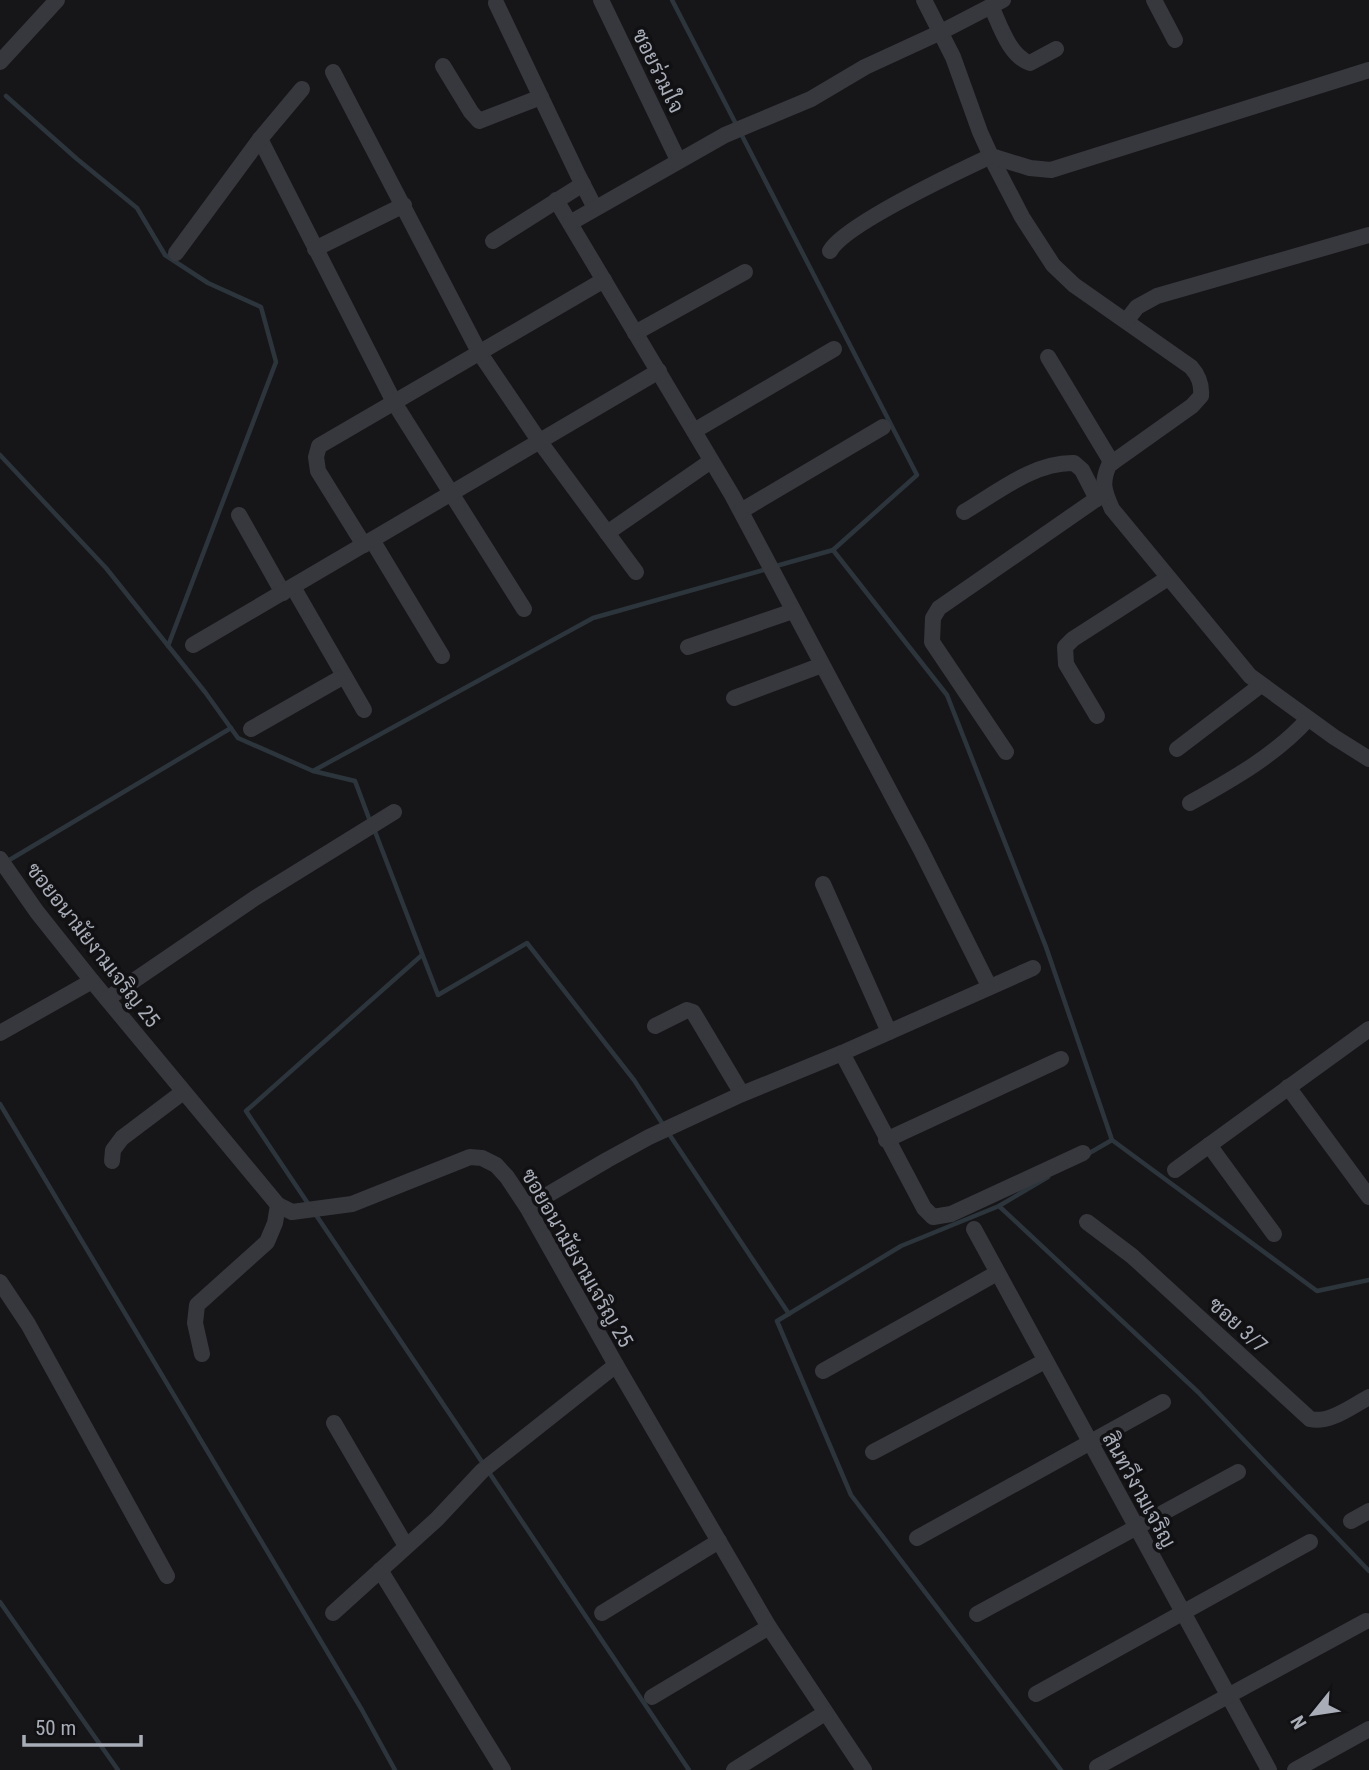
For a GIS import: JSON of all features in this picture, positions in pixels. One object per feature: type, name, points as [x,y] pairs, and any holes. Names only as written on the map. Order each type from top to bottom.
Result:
[{"type":"street","points":[[0,62],[57,0]]},
{"type":"street","name":"ซอยร่วมใจ","points":[[601,0],[678,160]]},
{"type":"street","points":[[924,0],[941,32],[991,156],[1022,217],[1053,265],[1074,285],[1191,366],[1202,387],[1201,396],[1192,406],[1112,463],[1103,478],[1101,496],[939,608],[933,618],[932,642],[1006,752]]},
{"type":"street","points":[[1154,0],[1175,40]]},
{"type":"street","points":[[496,3],[596,208]]},
{"type":"street","points":[[570,223],[725,135],[811,99],[866,67],[997,3],[1015,53],[1024,61],[1030,63],[1056,49]]},
{"type":"street","points":[[443,66],[471,113],[479,121],[541,97]]},
{"type":"street","points":[[830,251],[839,239],[920,191],[991,156],[1030,168],[1051,170],[1369,70]]},
{"type":"street","points":[[333,72],[479,352],[540,442],[636,572]]},
{"type":"street","points":[[176,253],[260,139],[302,89]]},
{"type":"street","points":[[260,139],[395,404],[524,609]]},
{"type":"street","points":[[493,241],[583,184]]},
{"type":"street","points":[[556,200],[762,549],[920,848],[989,986]]},
{"type":"street","points":[[315,249],[404,205]]},
{"type":"street","points":[[1127,320],[1137,307],[1157,296],[1369,235]]},
{"type":"street","points":[[635,333],[745,272]]},
{"type":"street","points":[[442,656],[318,471],[317,451],[320,446],[604,280]]},
{"type":"street","points":[[694,431],[834,349]]},
{"type":"street","points":[[1048,357],[1112,463]]},
{"type":"street","points":[[193,645],[659,371]]},
{"type":"street","points":[[741,512],[883,427]]},
{"type":"street","points":[[607,533],[712,461]]},
{"type":"street","points":[[964,512],[1035,470],[1061,463],[1074,463],[1250,676],[1369,759]]},
{"type":"street","points":[[239,515],[364,710]]},
{"type":"street","points":[[1097,716],[1066,664],[1065,647],[1073,639],[1168,578]]},
{"type":"street","points":[[688,647],[793,611]]},
{"type":"street","points":[[734,698],[822,665]]},
{"type":"street","points":[[251,729],[344,676]]},
{"type":"street","points":[[1177,749],[1261,685]]},
{"type":"street","points":[[1190,803],[1250,767],[1295,733],[1308,719]]},
{"type":"street","points":[[107,999],[255,898],[394,812]]},
{"type":"street","name":"ซอยอนามัยงามเจริญ 25","points":[[0,859],[37,912],[92,981],[278,1205],[292,1212],[304,1212],[352,1204],[470,1157],[482,1158],[496,1166],[507,1177],[769,1627],[864,1770]]},
{"type":"street","points":[[822,884],[889,1032]]},
{"type":"street","points":[[527,1208],[649,1137],[1033,968]]},
{"type":"street","points":[[0,1033],[92,981]]},
{"type":"street","points":[[655,1026],[687,1010],[693,1012],[742,1094]]},
{"type":"street","points":[[1175,1170],[1369,1029]]},
{"type":"street","points":[[842,1053],[924,1209],[933,1217],[1083,1153]]},
{"type":"street","points":[[886,1140],[1061,1059]]},
{"type":"street","points":[[1288,1087],[1369,1197]]},
{"type":"street","points":[[112,1161],[113,1150],[121,1139],[183,1092]]},
{"type":"street","points":[[1209,1145],[1274,1234]]},
{"type":"street","points":[[202,1354],[195,1323],[197,1305],[267,1242],[275,1223],[278,1205]]},
{"type":"street","name":"ซอย 3/7","points":[[1087,1222],[1132,1256],[1310,1419],[1326,1419],[1369,1397]]},
{"type":"street","name":"สินทวีงามเจริญ","points":[[974,1229],[1269,1770]]},
{"type":"street","points":[[823,1371],[997,1273]]},
{"type":"street","points":[[0,1282],[27,1324],[167,1576]]},
{"type":"street","points":[[873,1452],[1045,1361]]},
{"type":"street","points":[[333,1613],[438,1519],[482,1471],[616,1364]]},
{"type":"street","points":[[917,1538],[1163,1402]]},
{"type":"street","points":[[334,1423],[406,1546]]},
{"type":"street","points":[[977,1614],[1238,1472]]},
{"type":"street","points":[[1351,1521],[1369,1511]]},
{"type":"street","points":[[602,1613],[719,1541]]},
{"type":"street","points":[[1036,1694],[1310,1542]]},
{"type":"street","points":[[380,1570],[503,1770]]},
{"type":"street","points":[[1097,1767],[1366,1621]]},
{"type":"street","points":[[652,1697],[769,1627]]},
{"type":"street","points":[[734,1770],[825,1713]]},
{"type":"street","points":[[1295,1770],[1369,1729]]},
{"type":"waterway","points":[[672,0],[917,475],[833,550],[776,566]]},
{"type":"waterway","points":[[6,96],[137,208],[165,255],[208,283],[261,307],[276,362],[168,646]]},
{"type":"waterway","points":[[0,455],[106,568],[205,692],[238,738],[313,771]]},
{"type":"waterway","points":[[833,550],[947,695],[1046,947],[1112,1140],[1317,1291],[1369,1280]]},
{"type":"waterway","points":[[370,821],[355,781],[313,771],[593,618],[767,569]]},
{"type":"waterway","points":[[6,862],[231,728]]},
{"type":"waterway","points":[[374,829],[438,995],[527,943],[634,1080],[664,1126]]},
{"type":"waterway","points":[[309,1205],[246,1111],[422,955]]},
{"type":"waterway","points":[[0,1104],[362,1710],[395,1770]]},
{"type":"waterway","points":[[669,1134],[789,1314]]},
{"type":"waterway","points":[[1086,1155],[1112,1140]]},
{"type":"waterway","points":[[1048,1177],[999,1206],[901,1246],[777,1321],[851,1495],[1061,1770]]},
{"type":"waterway","points":[[999,1206],[1198,1392],[1369,1571]]},
{"type":"waterway","points":[[314,1212],[689,1770]]},
{"type":"waterway","points":[[0,1602],[118,1770]]}]
